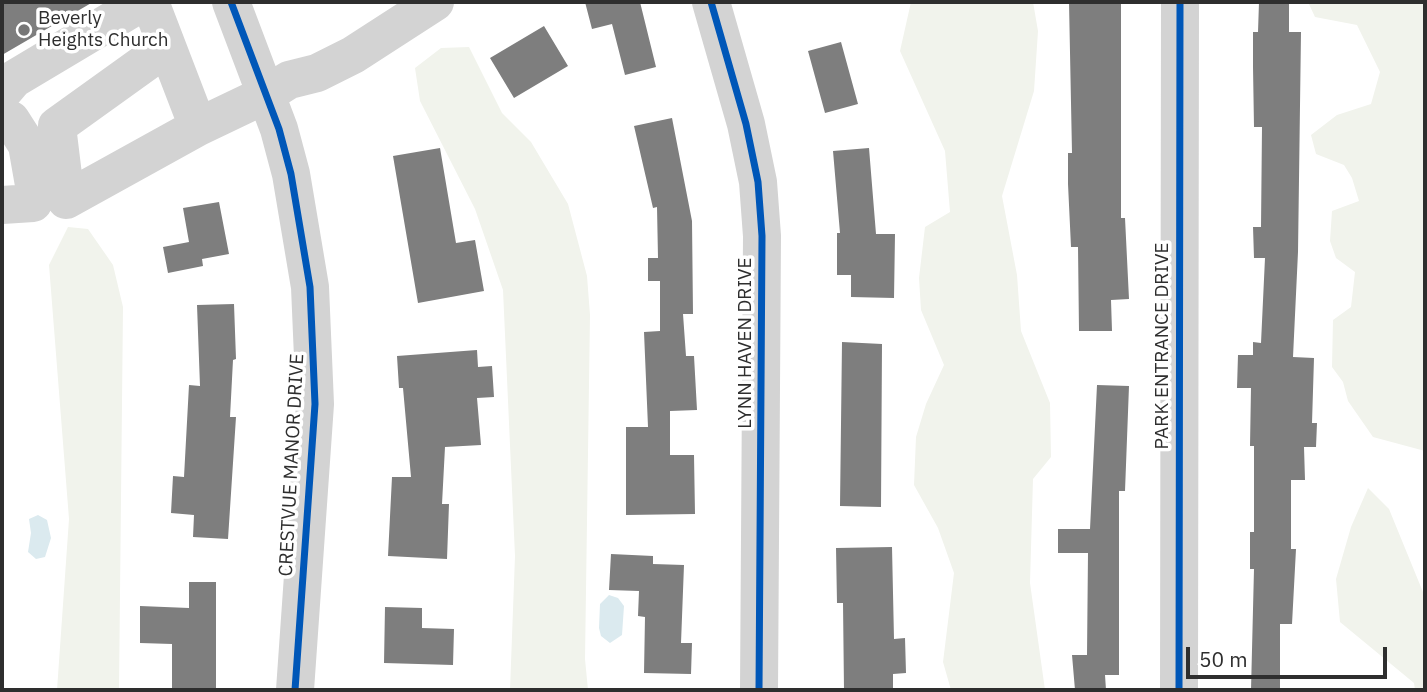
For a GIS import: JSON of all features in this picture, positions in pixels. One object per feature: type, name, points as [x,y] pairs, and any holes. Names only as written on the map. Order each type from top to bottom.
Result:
[{"type":"street","points":[[2,93],[14,79],[143,2]]},
{"type":"street","points":[[150,2],[198,127]]},
{"type":"street","name":"CRESTVUE MANOR DRIVE","points":[[231,2],[267,94],[291,174],[310,287],[314,404],[295,690]]},
{"type":"street","points":[[34,203],[267,94],[289,80],[317,73],[353,55],[435,2]]},
{"type":"street","name":"LYNN HAVEN DRIVE","points":[[711,2],[746,124],[758,182],[762,236],[759,690]]},
{"type":"street","name":"PARK ENTRANCE DRIVE","points":[[1179,690],[1180,2]]},
{"type":"street","points":[[34,203],[57,126],[167,47]]},
{"type":"street","points":[[2,117],[10,120],[27,145],[34,185],[34,203]]},
{"type":"shaded area","points":[[911,2],[1033,2],[1038,31],[1034,91],[1002,196],[1017,275],[1021,331],[1050,403],[1051,457],[1033,479],[1030,583],[1045,690],[951,690],[943,662],[954,573],[938,528],[914,485],[916,437],[926,404],[944,365],[921,310],[919,278],[925,227],[950,212],[945,151],[900,51]]},
{"type":"shaded area","points":[[1308,2],[1425,2],[1425,451],[1373,437],[1348,401],[1343,382],[1332,367],[1333,320],[1351,307],[1355,272],[1336,258],[1330,241],[1332,211],[1359,201],[1352,178],[1344,165],[1316,154],[1311,135],[1337,115],[1371,104],[1380,72],[1357,25],[1315,17]]},
{"type":"shaded area","points":[[469,47],[502,113],[531,142],[568,204],[587,276],[590,315],[585,659],[588,690],[510,690],[515,556],[503,290],[475,209],[420,101],[415,68],[441,48]]},
{"type":"shaded area","points":[[68,227],[88,229],[113,265],[123,307],[119,690],[57,690],[69,519],[49,265]]},
{"type":"shaded area","points":[[1368,488],[1389,509],[1425,597],[1425,690],[1415,690],[1414,683],[1340,622],[1336,579],[1351,527]]},
{"type":"shaded area","points":[[38,515],[47,520],[51,538],[45,557],[36,559],[28,552],[31,533],[29,519]]},
{"type":"shaded area","points":[[609,595],[618,598],[624,606],[622,635],[610,643],[601,636],[599,628],[600,604]]},
{"type":"building","name":"Beverly Heights Church","points":[[2,2],[93,2],[2,55]]},
{"type":"building","points":[[585,2],[640,2],[656,67],[625,75],[612,24],[592,29]]},
{"type":"building","points":[[1069,2],[1121,2],[1121,218],[1125,218],[1129,299],[1111,300],[1112,331],[1079,331],[1078,247],[1071,247],[1068,184],[1068,153],[1072,153]]},
{"type":"building","points":[[1259,2],[1289,2],[1289,32],[1301,32],[1298,252],[1293,357],[1314,358],[1312,423],[1317,423],[1316,447],[1304,447],[1305,480],[1291,480],[1291,549],[1296,549],[1292,624],[1280,624],[1280,690],[1251,690],[1254,569],[1250,569],[1250,532],[1254,532],[1254,446],[1250,446],[1251,388],[1237,388],[1238,355],[1253,355],[1253,342],[1261,343],[1265,258],[1254,258],[1253,227],[1261,227],[1262,127],[1254,127],[1253,67],[1253,32],[1258,32]]},
{"type":"building","points":[[544,26],[568,66],[514,98],[490,58]]},
{"type":"building","points":[[841,42],[858,104],[825,113],[808,51]]},
{"type":"building","points":[[672,118],[692,221],[693,314],[683,314],[686,356],[694,356],[697,410],[670,411],[670,455],[694,455],[695,514],[626,515],[626,427],[648,427],[644,332],[660,331],[660,281],[648,281],[648,258],[658,258],[657,207],[653,208],[634,126]]},
{"type":"building","points":[[440,148],[456,243],[475,240],[484,291],[418,303],[393,156]]},
{"type":"building","points":[[869,148],[876,234],[895,234],[894,298],[851,297],[851,275],[837,275],[837,233],[840,233],[833,151]]},
{"type":"building","points":[[219,202],[229,254],[202,259],[203,266],[168,273],[163,247],[189,242],[183,208]]},
{"type":"building","points":[[234,304],[236,359],[233,360],[230,417],[236,417],[228,539],[193,537],[194,515],[171,513],[173,476],[184,477],[189,385],[200,386],[197,305]]},
{"type":"building","points":[[842,342],[882,344],[881,507],[840,506]]},
{"type":"building","points":[[477,350],[478,367],[492,366],[494,397],[477,398],[481,445],[445,447],[442,504],[449,504],[447,559],[388,556],[392,477],[411,477],[403,388],[399,388],[397,356]]},
{"type":"building","points":[[1097,385],[1129,386],[1125,491],[1119,491],[1119,675],[1105,675],[1106,690],[1075,690],[1072,655],[1087,655],[1088,553],[1058,553],[1058,529],[1090,529]]},
{"type":"building","points":[[892,547],[894,639],[905,638],[906,673],[893,674],[893,690],[844,690],[843,603],[837,603],[836,548]]},
{"type":"building","points":[[611,554],[653,556],[653,564],[684,565],[681,643],[692,643],[691,674],[644,673],[645,617],[638,616],[639,591],[609,590]]},
{"type":"building","points":[[189,582],[216,582],[216,690],[172,690],[172,644],[140,643],[140,606],[189,608]]},
{"type":"building","points":[[385,607],[422,608],[422,628],[454,629],[453,665],[384,663]]},
{"type":"cycle path","points":[[231,2],[279,129],[291,174],[310,287],[315,404],[295,690]]},
{"type":"cycle path","points":[[711,2],[746,124],[758,182],[762,236],[759,690]]},
{"type":"cycle path","points":[[1179,690],[1180,2]]},
{"type":"place","name":"Beverly Heights Church","points":[[24,30]]}]
